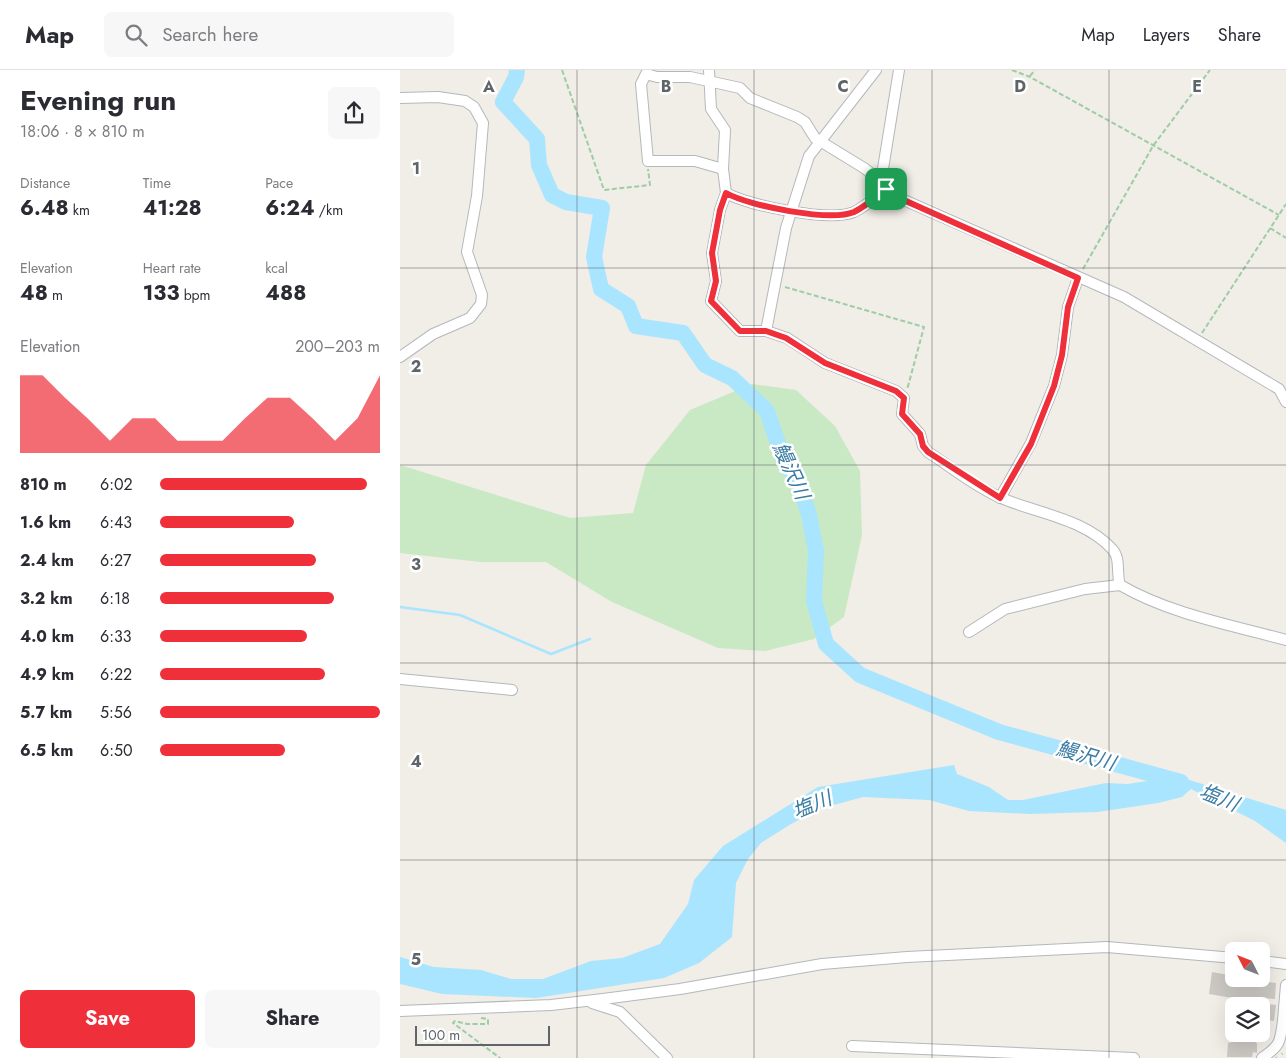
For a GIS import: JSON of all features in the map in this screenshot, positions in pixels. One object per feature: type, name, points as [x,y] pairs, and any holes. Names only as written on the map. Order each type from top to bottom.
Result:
[{"type":"street","points":[[709,70],[713,115],[725,130],[723,169],[726,193],[720,210],[712,253],[716,281],[711,301],[740,331],[766,331],[786,338],[825,363],[896,391],[904,398],[902,414],[920,434],[923,446],[928,452],[1000,498],[1070,521],[1103,541],[1113,549],[1118,557],[1120,585]]},
{"type":"street","points":[[766,331],[792,210],[809,156],[876,70]]},
{"type":"street","points":[[726,193],[752,204],[828,216],[853,212],[883,185],[899,70]]},
{"type":"street","points":[[723,169],[695,162],[648,162],[641,84],[647,72],[657,77],[690,77],[740,88],[750,98],[778,111],[797,117],[805,122],[815,138],[883,185],[888,193],[1124,297],[1196,342],[1283,390],[1286,402]]},
{"type":"street","points":[[400,98],[438,97],[465,101],[474,107],[483,123],[476,196],[467,252],[482,295],[481,304],[470,318],[432,334],[400,357]]},
{"type":"street","points":[[1000,498],[1031,444],[1054,386],[1062,355],[1068,307],[1078,278]]},
{"type":"street","points":[[969,632],[1005,609],[1076,591],[1120,585],[1131,592],[1186,612],[1286,640]]},
{"type":"street","points":[[400,679],[512,690]]},
{"type":"street","points":[[400,1011],[462,1010],[583,1001],[680,989],[822,964],[907,957],[1107,947],[1225,957]]},
{"type":"street","points":[[1270,962],[1286,964]]},
{"type":"street","points":[[1262,1058],[1277,1048],[1280,1042],[1285,1020],[1286,985]]},
{"type":"street","points":[[583,1001],[615,1009],[667,1058]]},
{"type":"street","points":[[852,1046],[908,1053],[1134,1058]]},
{"type":"path","points":[[562,70],[604,190],[650,185],[648,162]]},
{"type":"path","points":[[1012,70],[1030,77],[1279,215]]},
{"type":"path","points":[[1030,77],[1034,70]]},
{"type":"path","points":[[1078,278],[1153,146],[1210,70]]},
{"type":"path","points":[[1196,342],[1286,204]]},
{"type":"path","points":[[1270,228],[1286,238]]},
{"type":"path","points":[[775,284],[924,327],[904,398]]},
{"type":"path","points":[[473,1016],[488,1019],[489,1022],[488,1024],[467,1024],[455,1021],[453,1023],[500,1058]]},
{"type":"green space","points":[[752,384],[796,390],[835,426],[860,471],[862,535],[844,617],[814,639],[765,651],[718,648],[612,602],[546,562],[481,562],[400,553],[400,465],[570,518],[633,513],[646,465],[690,410]]},
{"type":"water","name":"塩川","points":[[954,765],[957,774],[989,787],[1008,800],[1023,800],[1106,783],[1128,784],[1154,780],[1167,773],[1286,810],[1286,843],[1255,821],[1191,789],[1182,797],[1158,803],[1097,812],[1030,814],[969,811],[929,800],[863,797],[819,809],[761,843],[748,859],[736,883],[732,937],[699,963],[664,978],[536,998],[442,994],[400,984],[400,957],[434,967],[481,970],[511,979],[543,979],[591,961],[622,958],[660,944],[688,904],[694,880],[723,846],[818,787]]},
{"type":"building","points":[[1212,972],[1225,974],[1225,988],[1270,988],[1270,982],[1276,983],[1275,999],[1270,997],[1227,997],[1209,994]]},
{"type":"building","points":[[1270,1004],[1276,1005],[1274,1021],[1270,1020]]},
{"type":"building","points":[[1256,1042],[1257,1053],[1253,1052],[1252,1057],[1227,1057],[1228,1043]]},
{"type":"waterway","name":"鰻沢川","points":[[517,70],[516,77],[503,102],[537,139],[539,165],[552,195],[566,202],[602,208],[594,257],[601,289],[628,306],[636,326],[683,333],[705,365],[732,378],[767,411],[783,458],[800,486],[809,515],[816,551],[814,601],[826,644],[860,675],[999,732],[1181,782]]},
{"type":"waterway","points":[[400,607],[460,615],[551,654],[590,639]]},
{"type":"railway","points":[[1276,1058],[1286,1051]]},
{"type":"route","points":[[886,189],[888,193],[920,208],[1078,278],[1068,307],[1062,355],[1054,386],[1031,444],[1000,498],[928,452],[923,446],[920,434],[902,414],[904,398],[896,391],[825,363],[804,347],[786,338],[766,331],[740,331],[711,301],[716,281],[712,253],[718,231],[720,210],[726,193],[752,204],[828,216],[853,212],[886,189]]}]
